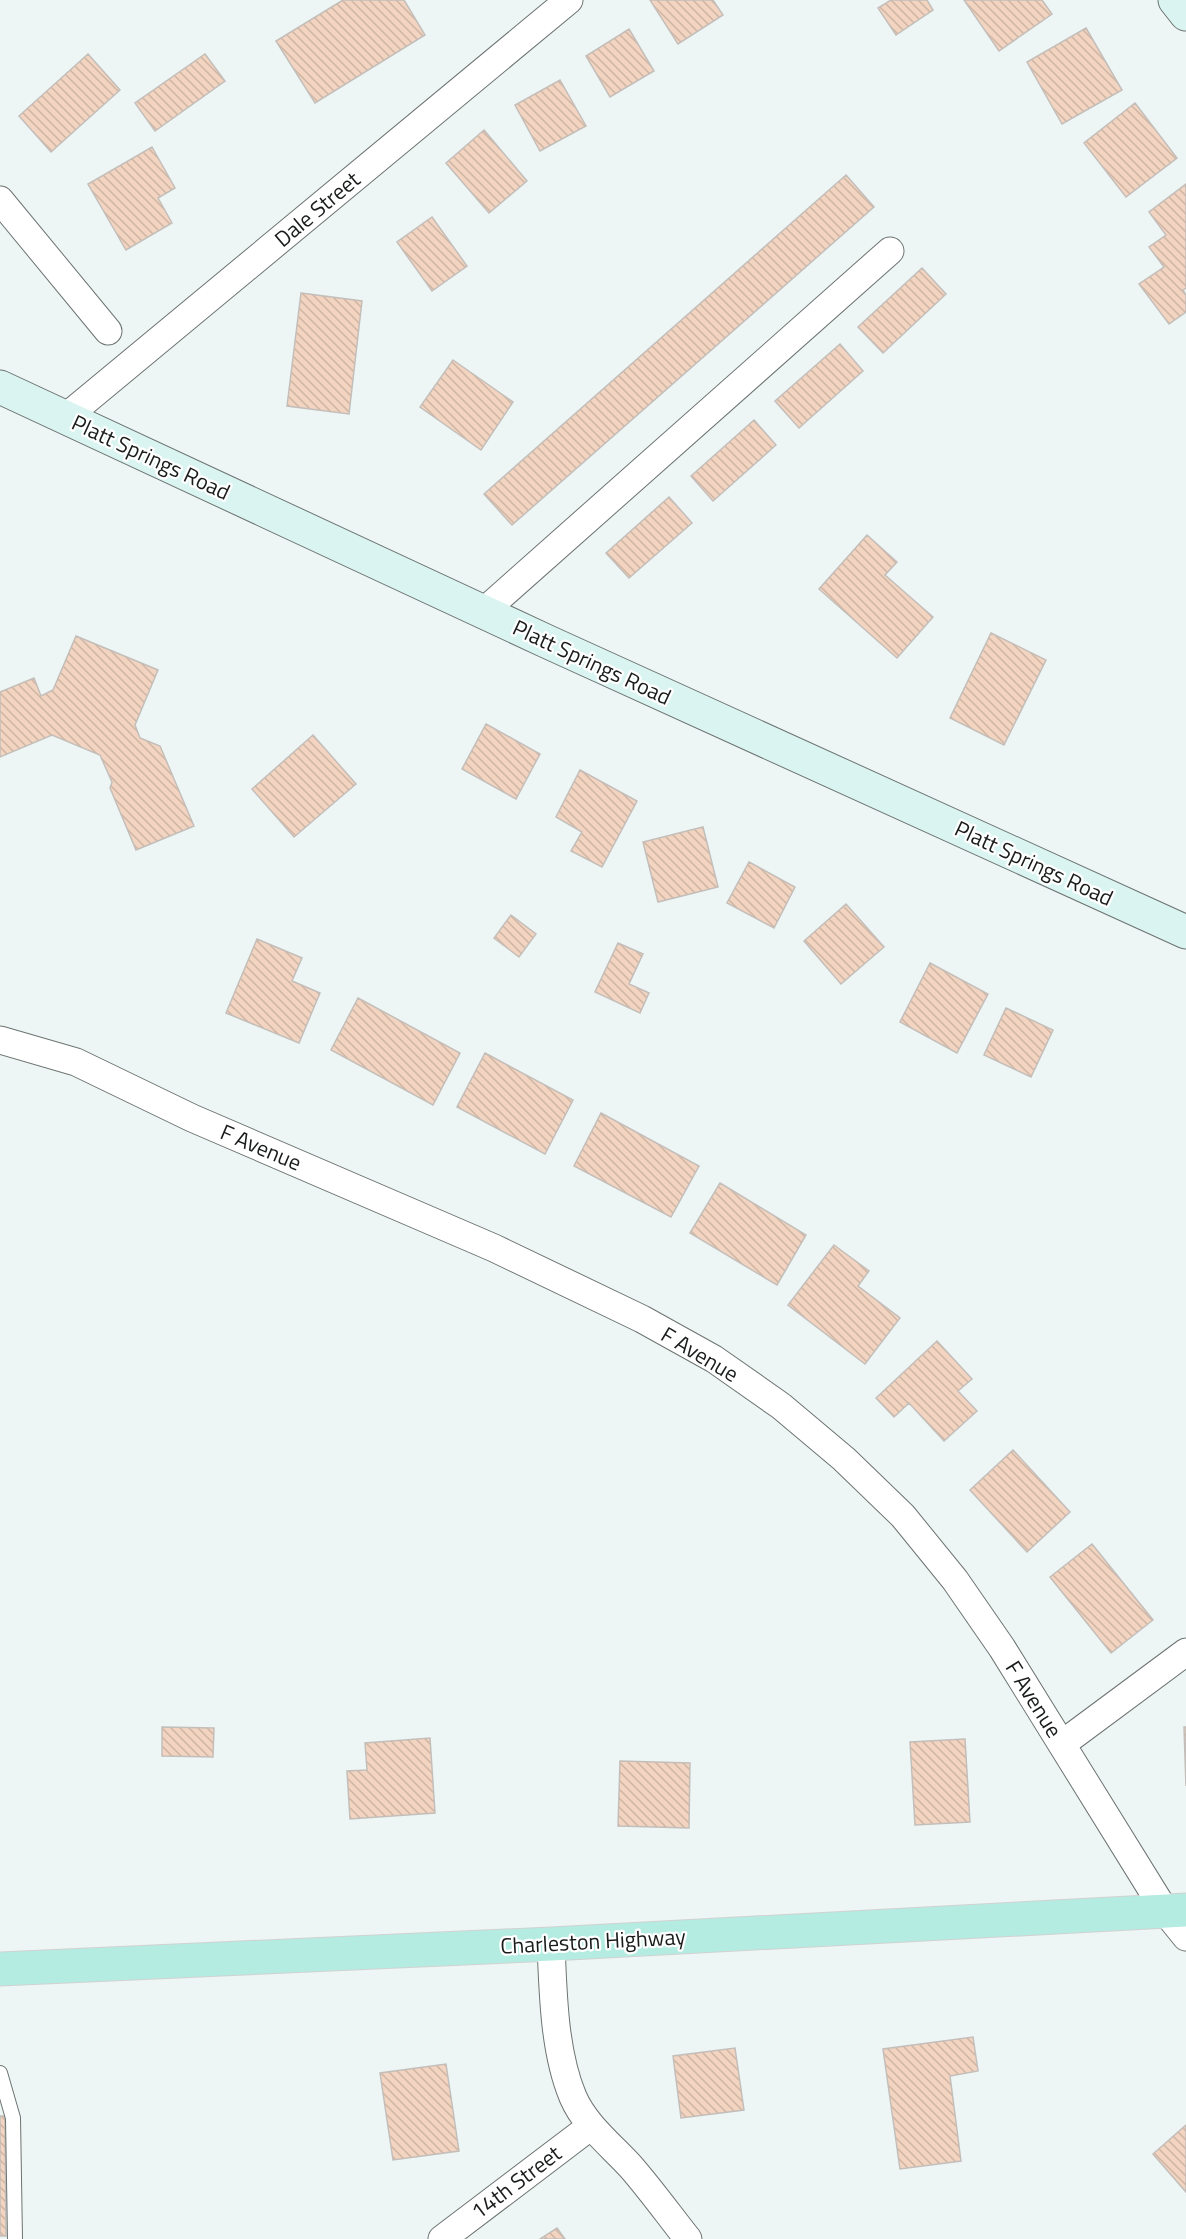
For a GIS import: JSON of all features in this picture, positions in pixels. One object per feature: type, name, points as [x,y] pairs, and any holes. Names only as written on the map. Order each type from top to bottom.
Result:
[{"type":"main road","points":[[1175,0],[1186,14]]},
{"type":"main road","name":"Platt Springs Road","points":[[0,387],[483,612],[1186,932]]},
{"type":"main road","name":"Charleston Highway","points":[[0,1969],[551,1944],[1176,1911]]},
{"type":"street","name":"Dale Street","points":[[66,417],[569,0]]},
{"type":"street","points":[[0,200],[108,331]]},
{"type":"street","points":[[483,612],[890,251]]},
{"type":"street","name":"F Avenue","points":[[0,1040],[76,1062],[192,1118],[494,1248],[642,1319],[714,1359],[781,1406],[844,1459],[903,1516],[954,1580],[1002,1648],[1062,1744],[1176,1911],[1186,1937]]},
{"type":"street","points":[[1062,1744],[1186,1652]]},
{"type":"street","points":[[551,1944],[552,1979],[561,2060],[573,2098],[591,2126],[632,2169],[688,2239]]},
{"type":"street","name":"14th Street","points":[[442,2239],[591,2126]]},
{"type":"lane","points":[[0,2073],[12,2118],[15,2239]]},
{"type":"building","points":[[343,0],[404,0],[425,35],[315,103],[276,41]]},
{"type":"building","points":[[650,0],[713,0],[723,15],[678,44]]},
{"type":"building","points":[[891,0],[927,0],[933,10],[896,35],[878,8]]},
{"type":"building","points":[[964,0],[1042,0],[1052,14],[999,51]]},
{"type":"building","points":[[1086,28],[1122,90],[1062,124],[1027,62]]},
{"type":"building","points":[[629,29],[654,71],[610,97],[586,56]]},
{"type":"building","points":[[88,54],[120,90],[51,152],[19,116]]},
{"type":"building","points":[[205,54],[225,81],[155,131],[135,103]]},
{"type":"building","points":[[560,80],[586,126],[540,151],[515,105]]},
{"type":"building","points":[[1135,103],[1177,158],[1126,197],[1084,143]]},
{"type":"building","points":[[484,130],[527,181],[489,213],[446,163]]},
{"type":"building","points":[[152,147],[175,188],[158,198],[172,223],[126,250],[88,184]]},
{"type":"building","points":[[846,175],[874,207],[512,525],[484,494]]},
{"type":"building","points":[[1186,184],[1186,288],[1183,290],[1186,295],[1186,312],[1169,324],[1139,284],[1164,267],[1149,247],[1166,235],[1149,212]]},
{"type":"building","points":[[432,217],[467,266],[432,291],[397,242]]},
{"type":"building","points":[[922,268],[946,294],[883,353],[858,327]]},
{"type":"building","points":[[301,293],[362,301],[349,414],[287,406]]},
{"type":"building","points":[[840,344],[863,371],[799,428],[775,401]]},
{"type":"building","points":[[453,360],[513,402],[481,450],[420,407]]},
{"type":"building","points":[[754,420],[776,445],[713,501],[691,476]]},
{"type":"building","points":[[669,497],[692,523],[629,578],[606,553]]},
{"type":"building","points":[[867,535],[897,562],[885,575],[933,617],[897,658],[819,589]]},
{"type":"building","points":[[991,633],[1046,660],[1004,745],[950,718]]},
{"type":"building","points":[[76,636],[158,670],[135,725],[140,738],[160,746],[194,826],[136,850],[110,788],[112,782],[100,755],[52,735],[0,757],[0,692],[34,678],[41,696],[53,690]]},
{"type":"building","points":[[486,724],[540,754],[516,799],[462,769]]},
{"type":"building","points":[[313,735],[356,784],[294,837],[252,789]]},
{"type":"building","points":[[580,770],[637,801],[602,867],[571,851],[582,832],[556,817]]},
{"type":"building","points":[[703,827],[718,887],[658,902],[643,842]]},
{"type":"building","points":[[749,862],[795,887],[774,928],[727,903]]},
{"type":"building","points":[[846,904],[884,947],[841,984],[804,941]]},
{"type":"building","points":[[511,915],[536,934],[519,957],[494,938]]},
{"type":"building","points":[[257,939],[302,958],[292,981],[320,993],[299,1043],[226,1013]]},
{"type":"building","points":[[618,943],[643,954],[629,984],[649,993],[640,1013],[595,992]]},
{"type":"building","points":[[930,963],[988,994],[957,1053],[900,1022]]},
{"type":"building","points":[[358,998],[460,1053],[433,1105],[331,1050]]},
{"type":"building","points":[[1006,1008],[1053,1030],[1031,1077],[984,1055]]},
{"type":"building","points":[[485,1053],[573,1100],[545,1154],[457,1107]]},
{"type":"building","points":[[601,1113],[699,1166],[671,1217],[574,1166]]},
{"type":"building","points":[[720,1183],[806,1235],[777,1285],[690,1233]]},
{"type":"building","points":[[834,1245],[869,1271],[858,1286],[900,1318],[865,1364],[788,1305]]},
{"type":"building","points":[[937,1341],[972,1379],[958,1391],[977,1411],[944,1441],[909,1403],[894,1417],[876,1398]]},
{"type":"building","points":[[1013,1450],[1070,1512],[1027,1552],[970,1490]]},
{"type":"building","points":[[1092,1544],[1153,1620],[1111,1653],[1050,1577]]},
{"type":"building","points":[[162,1727],[214,1728],[213,1757],[162,1756]]},
{"type":"building","points":[[1184,1727],[1186,1727],[1186,1786]]},
{"type":"building","points":[[430,1738],[435,1813],[350,1819],[347,1771],[367,1770],[365,1743]]},
{"type":"building","points":[[965,1739],[970,1822],[915,1825],[910,1742]]},
{"type":"building","points":[[620,1761],[690,1763],[689,1828],[618,1826]]},
{"type":"building","points":[[973,2037],[978,2071],[950,2076],[961,2161],[900,2169],[883,2049]]},
{"type":"building","points":[[735,2048],[744,2110],[681,2118],[673,2056]]},
{"type":"building","points":[[446,2064],[459,2151],[393,2160],[380,2073]]},
{"type":"building","points":[[0,2116],[5,2116],[6,2236],[0,2236]]},
{"type":"building","points":[[1186,2125],[1186,2192],[1153,2154]]},
{"type":"building","points":[[557,2228],[565,2239],[540,2239]]}]
